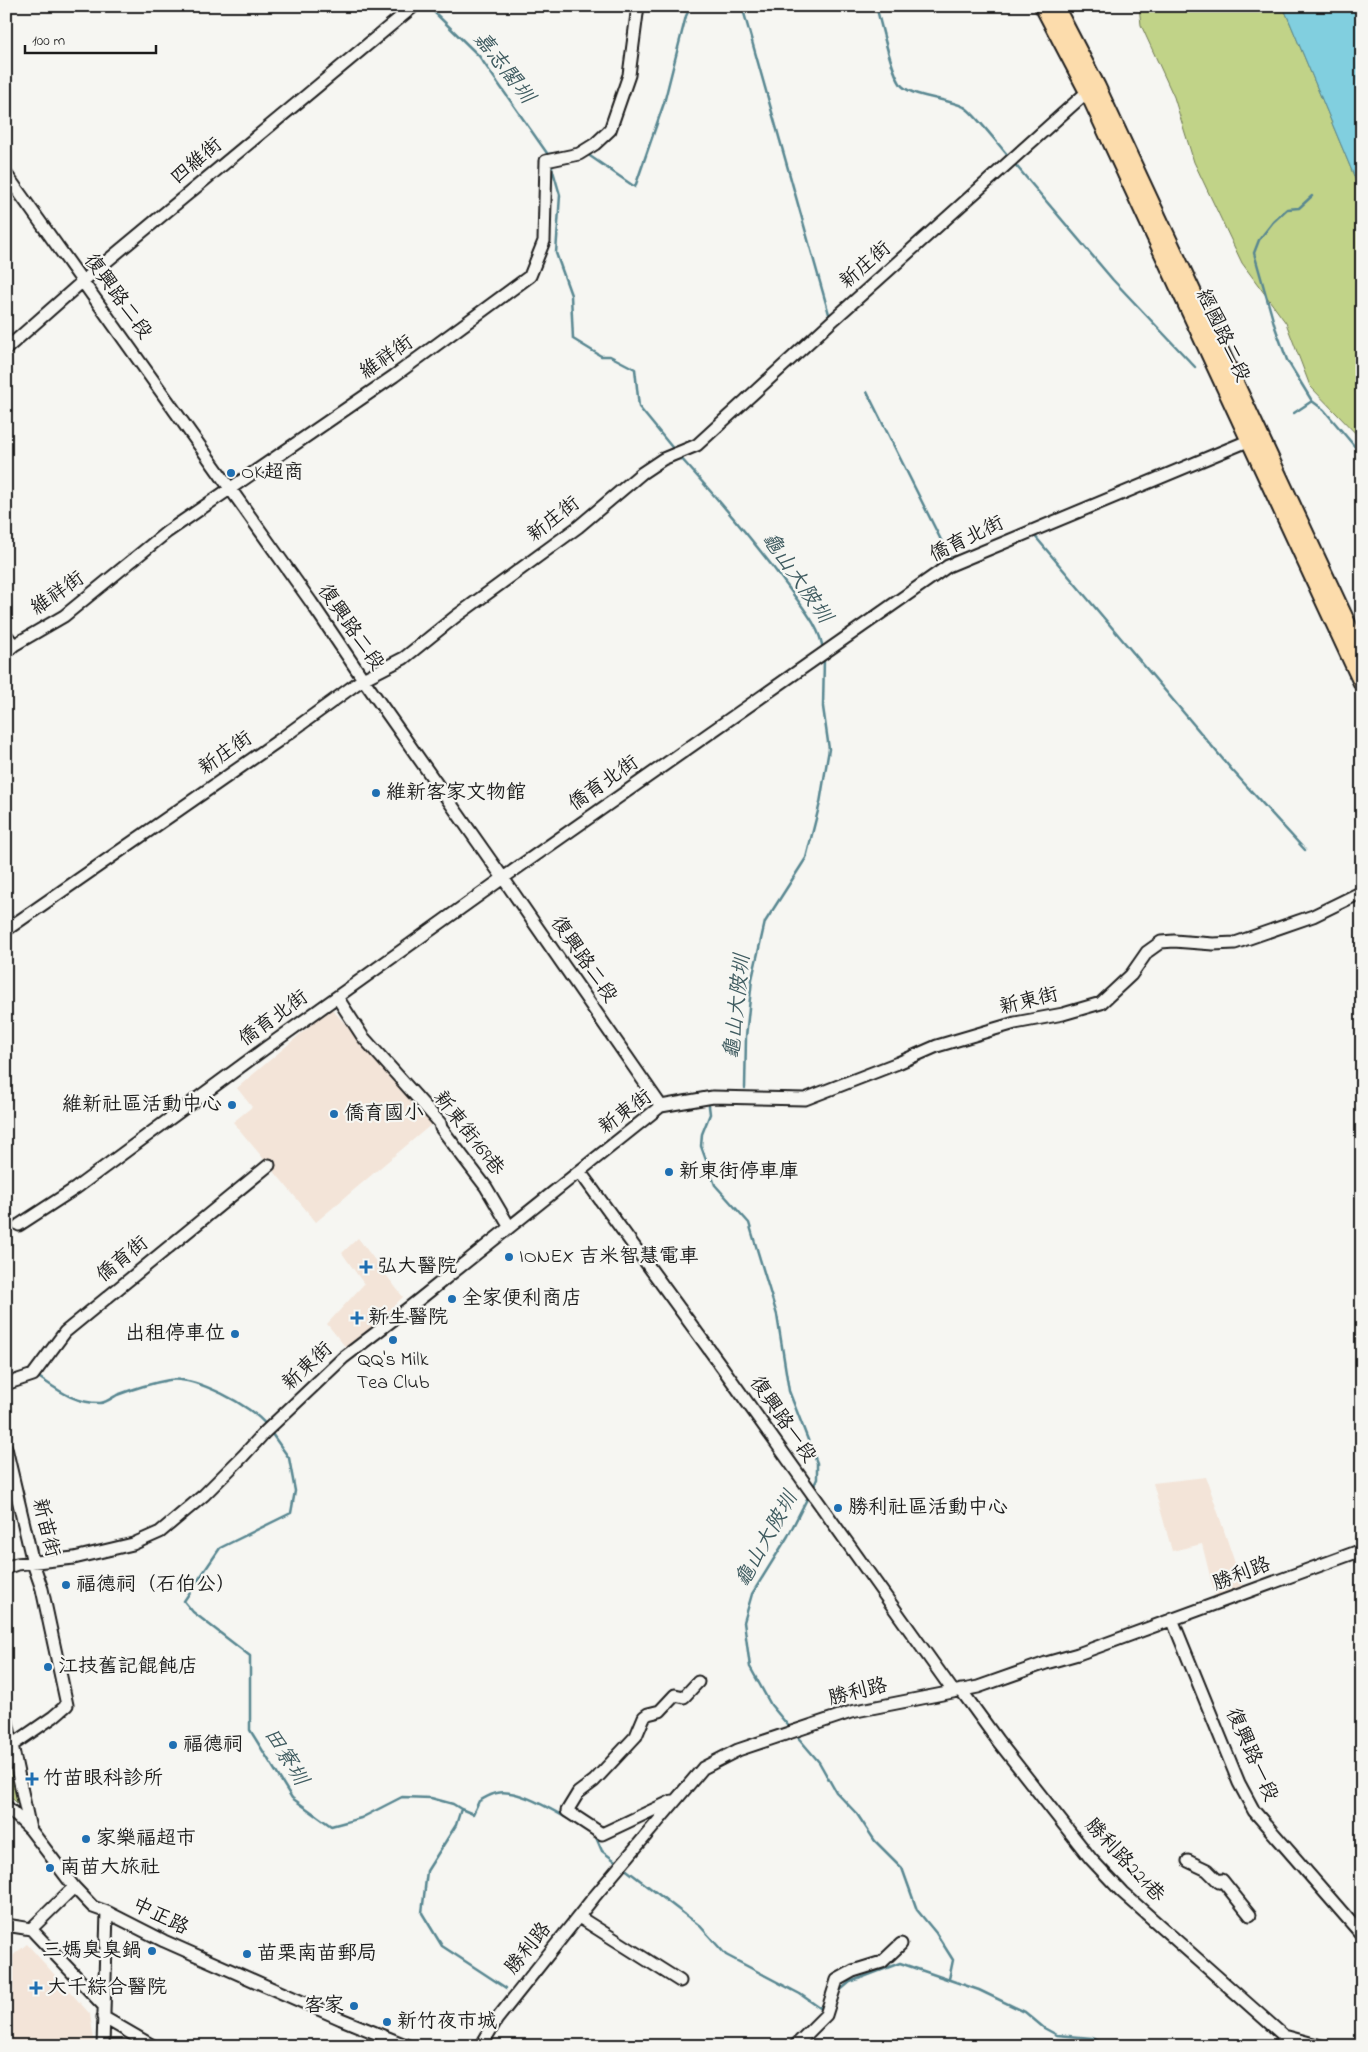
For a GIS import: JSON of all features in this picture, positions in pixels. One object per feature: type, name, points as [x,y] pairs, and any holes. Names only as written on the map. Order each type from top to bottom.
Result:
[{"type":"main road","name":"經國路二段","points":[[1042,6],[1087,92],[1362,685]]},
{"type":"main road","name":"經國路二段","points":[[1056,6],[1102,96],[1362,653]]},
{"type":"street","name":"四維街","points":[[6,349],[83,281],[414,6]]},
{"type":"street","name":"維祥街","points":[[10,649],[64,616],[167,532],[394,376],[530,276],[544,241],[546,161],[579,154],[596,144],[610,130],[629,75],[638,6]]},
{"type":"street","name":"新庄街","points":[[6,930],[278,741],[363,679],[404,658],[455,618],[578,528],[642,473],[662,459],[697,445],[1087,92]]},
{"type":"street","name":"復興路二段","points":[[6,174],[311,602],[661,1106]]},
{"type":"street","name":"僑育北街","points":[[19,1225],[76,1188],[503,878],[948,566],[1248,440]]},
{"type":"street","points":[[6,635],[10,649]]},
{"type":"street","name":"新東街","points":[[6,1568],[17,1564],[74,1558],[133,1544],[160,1532],[204,1495],[265,1432],[343,1358],[661,1106],[713,1097],[805,1099],[937,1046],[1015,1023],[1063,1014],[1101,1003],[1131,975],[1147,952],[1161,942],[1234,943],[1314,916],[1362,892]]},
{"type":"street","name":"新東街169巷","points":[[337,997],[363,1037],[440,1123],[441,1128],[486,1187],[509,1226]]},
{"type":"street","name":"僑育街","points":[[6,1384],[33,1375],[65,1332],[269,1165]]},
{"type":"street","name":"復興路一段","points":[[580,1172],[957,1691]]},
{"type":"street","name":"新苗街","points":[[6,1448],[33,1563],[42,1589],[67,1705],[9,1747]]},
{"type":"street","name":"勝利路","points":[[481,2046],[497,2019],[703,1768],[738,1750],[851,1712],[978,1687],[1078,1654],[1362,1550]]},
{"type":"street","name":"復興路一段","points":[[1172,1619],[1240,1783],[1254,1811],[1362,1935]]},
{"type":"street","points":[[676,1799],[602,1834],[567,1811],[578,1792],[594,1781],[636,1736],[644,1717],[660,1711],[676,1695],[684,1697],[698,1682]]},
{"type":"street","name":"勝利路221巷","points":[[957,1691],[1091,1859],[1122,1892],[1282,2041]]},
{"type":"street","name":"中正路","points":[[6,1717],[9,1747],[30,1830],[74,1887],[93,1906],[164,1941],[341,2019],[408,2046]]},
{"type":"street","points":[[6,1806],[30,1830]]},
{"type":"street","points":[[1188,1861],[1207,1870],[1219,1882],[1222,1880],[1250,1915]]},
{"type":"street","points":[[31,1929],[74,1887]]},
{"type":"street","points":[[103,2046],[107,1912]]},
{"type":"street","points":[[579,1917],[680,1981]]},
{"type":"street","points":[[6,1925],[31,1929],[103,2011],[153,2046]]},
{"type":"street","points":[[796,2046],[826,2015],[836,1980],[853,1971],[882,1962],[901,1944]]},
{"type":"street","points":[[1282,2041],[1321,2046]]},
{"type":"shaded area","name":"僑育國小","points":[[331,1008],[433,1123],[316,1222],[233,1122],[252,1107],[237,1088]]},
{"type":"shaded area","points":[[358,1238],[403,1297],[348,1350],[327,1324],[364,1284],[342,1253]]},
{"type":"shaded area","points":[[1206,1477],[1243,1587],[1215,1596],[1202,1544],[1172,1551],[1153,1483]]},
{"type":"shaded area","name":"大千綜合醫院","points":[[27,1944],[90,2014],[95,2046],[6,2046],[6,1961]]},
{"type":"green space","points":[[1139,6],[1283,6],[1362,195],[1362,440],[1310,386],[1286,323],[1242,263],[1194,162],[1174,97],[1141,25]]},
{"type":"green space","points":[[9,1754],[24,1809],[6,1793],[6,1756]]},
{"type":"water","points":[[1283,6],[1362,6],[1362,195]]},
{"type":"waterway","name":"嘉志閣圳","points":[[428,6],[479,56],[549,156]]},
{"type":"waterway","points":[[587,154],[635,187],[664,103],[686,16],[691,6]]},
{"type":"waterway","points":[[742,6],[829,314]]},
{"type":"waterway","points":[[876,6],[894,72],[902,86],[923,96],[964,107],[980,122],[1010,158]]},
{"type":"waterway","points":[[548,154],[559,153]]},
{"type":"waterway","points":[[1013,162],[1113,280],[1195,367]]},
{"type":"waterway","name":"龜山大陂圳","points":[[551,164],[560,195],[556,253],[571,295],[573,339],[601,356],[610,356],[635,369],[639,407],[675,451]]},
{"type":"waterway","points":[[1312,196],[1299,208],[1287,209],[1273,222],[1259,240],[1254,253],[1275,327],[1287,360],[1312,401],[1324,410],[1362,455]]},
{"type":"waterway","points":[[867,392],[951,560]]},
{"type":"waterway","points":[[1294,413],[1312,401]]},
{"type":"waterway","name":"龜山大陂圳","points":[[680,457],[736,520],[788,587],[814,625],[823,650]]},
{"type":"waterway","points":[[1034,535],[1232,770],[1305,850]]},
{"type":"waterway","name":"龜山大陂圳","points":[[745,1088],[746,1037],[752,979],[765,922],[806,858],[820,803],[829,749],[823,707],[824,658]]},
{"type":"waterway","name":"龜山大陂圳","points":[[709,1106],[710,1114],[702,1134],[701,1146],[715,1185],[749,1223],[777,1315],[789,1391],[817,1463],[817,1479],[813,1488]]},
{"type":"waterway","name":"田寮圳","points":[[37,1376],[59,1391],[74,1398],[100,1403],[149,1384],[169,1380],[192,1382],[236,1401],[260,1418],[267,1426]]},
{"type":"waterway","name":"田寮圳","points":[[270,1431],[289,1458],[295,1491],[291,1513],[220,1548],[184,1601],[193,1612],[250,1656],[250,1730],[292,1798],[331,1826],[361,1818],[402,1797],[431,1798],[453,1804],[461,1809],[456,1825],[427,1871],[422,1913],[442,1946],[506,1988]]},
{"type":"waterway","name":"龜山大陂圳","points":[[791,1729],[771,1705],[750,1667],[744,1622],[752,1594],[788,1536],[809,1495]]},
{"type":"waterway","name":"龜山大陂圳","points":[[795,1734],[819,1762],[836,1792],[857,1814],[875,1841],[902,1868],[917,1910],[936,1933],[953,1960],[949,1979]]},
{"type":"waterway","name":"龜山大陂圳","points":[[461,1809],[473,1814],[479,1801],[490,1795],[506,1792],[537,1802],[576,1823]]},
{"type":"waterway","name":"龜山大陂圳","points":[[595,1835],[602,1851],[618,1863]]},
{"type":"waterway","name":"龜山大陂圳","points":[[624,1868],[700,1926],[726,1955],[800,1994],[820,2008],[825,2003]]},
{"type":"waterway","name":"龜山大陂圳","points":[[837,1993],[850,1982],[900,1963],[979,1990],[1025,2012],[1044,2028],[1057,2035],[1092,2038],[1109,2046]]},
{"type":"place","name":"OK超商","points":[[231,473]]},
{"type":"place","name":"維新客家文物館","points":[[376,793]]},
{"type":"place","name":"維新社區活動中心","points":[[232,1105]]},
{"type":"place","name":"僑育國小","points":[[334,1114]]},
{"type":"place","name":"新東街停車庫","points":[[669,1172]]},
{"type":"place","name":"IONEX 吉米智慧電車","points":[[509,1257]]},
{"type":"place","name":"弘大醫院","points":[[366,1267]]},
{"type":"place","name":"全家便利商店","points":[[452,1299]]},
{"type":"place","name":"新生醫院","points":[[357,1318]]},
{"type":"place","name":"出租停車位","points":[[235,1334]]},
{"type":"place","name":"QQ's Milk Tea Club","points":[[393,1340]]},
{"type":"place","name":"勝利社區活動中心","points":[[838,1508]]},
{"type":"place","name":"福德祠（石伯公）","points":[[66,1585]]},
{"type":"place","name":"江技舊記餛飩店","points":[[48,1667]]},
{"type":"place","name":"福德祠","points":[[173,1745]]},
{"type":"place","name":"竹苗眼科診所","points":[[32,1779]]},
{"type":"place","name":"家樂福超市","points":[[86,1839]]},
{"type":"place","name":"南苗大旅社","points":[[50,1868]]},
{"type":"place","name":"三媽臭臭鍋","points":[[152,1951]]},
{"type":"place","name":"苗栗南苗郵局","points":[[247,1954]]},
{"type":"place","name":"大千綜合醫院","points":[[36,1988]]},
{"type":"place","name":"客家","points":[[354,2006]]},
{"type":"place","name":"新竹夜市城","points":[[387,2022]]}]
